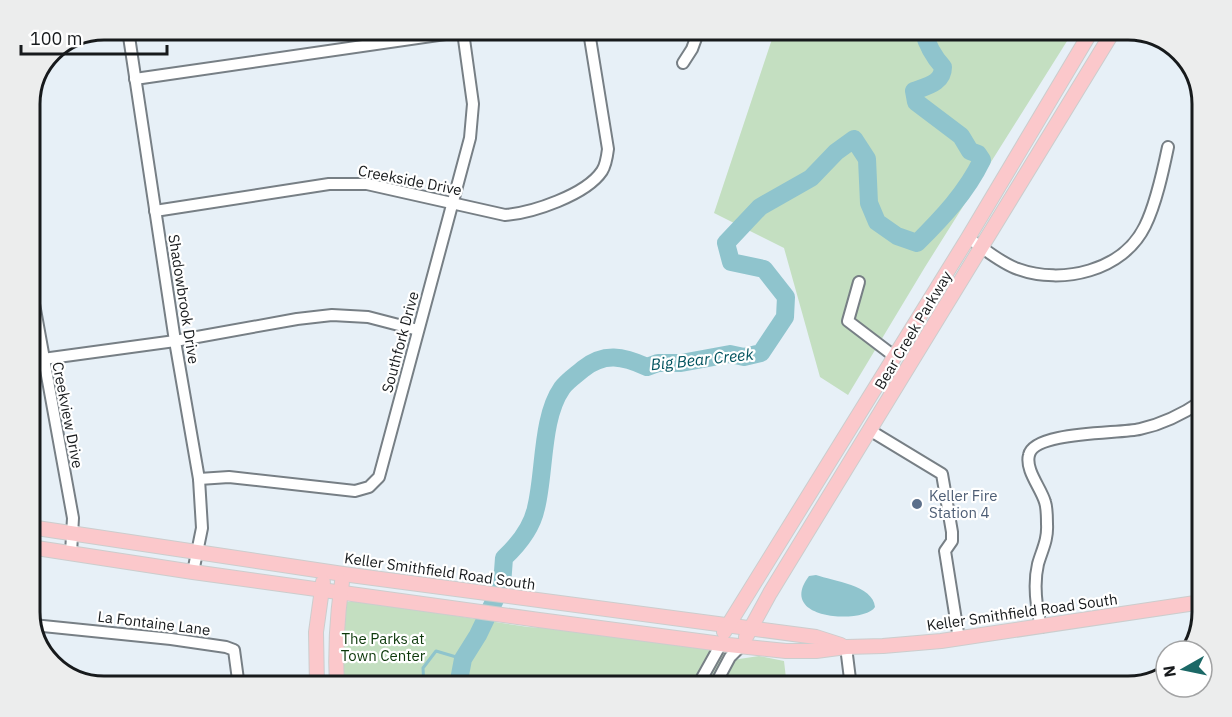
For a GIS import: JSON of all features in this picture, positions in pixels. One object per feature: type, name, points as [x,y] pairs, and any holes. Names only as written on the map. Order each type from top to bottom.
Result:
[{"type":"main road","name":"Bear Creek Parkway","points":[[719,644],[727,627],[968,238],[1086,40]]},
{"type":"main road","name":"Bear Creek Parkway","points":[[741,647],[817,517],[1108,40]]},
{"type":"main road","points":[[894,356],[910,367]]},
{"type":"main road","points":[[854,421],[871,431]]},
{"type":"main road","points":[[801,508],[817,517]]},
{"type":"main road","name":"Keller Smithfield Road South","points":[[41,529],[343,574],[727,627],[816,637],[846,646]]},
{"type":"main road","name":"Keller Smithfield Road South","points":[[41,549],[193,572],[741,647],[816,651],[846,646],[883,646],[959,639],[1192,604]]},
{"type":"main road","points":[[317,676],[316,632],[324,571]]},
{"type":"main road","points":[[336,676],[343,574]]},
{"type":"street","name":"Shadowbrook Drive","points":[[129,40],[175,341],[199,480],[202,528],[193,572]]},
{"type":"street","points":[[135,79],[406,40]]},
{"type":"street","name":"Southfork Drive","points":[[199,480],[229,477],[360,491],[374,484],[379,477],[454,204],[473,121],[469,40]]},
{"type":"street","name":"Creekside Drive","points":[[155,211],[329,184],[356,183],[505,215],[529,212],[558,202],[597,178],[606,162],[608,149],[590,40]]},
{"type":"street","points":[[683,63],[695,40]]},
{"type":"street","points":[[968,238],[1018,270],[1056,277],[1101,269],[1130,246],[1145,226],[1168,147]]},
{"type":"street","points":[[859,282],[848,321],[894,356]]},
{"type":"street","points":[[43,359],[175,341],[332,315],[368,316],[418,330]]},
{"type":"street","name":"Creekview Drive","points":[[41,347],[73,518],[71,553]]},
{"type":"street","points":[[1041,627],[1035,586],[1038,563],[1046,544],[1047,526],[1045,502],[1028,456],[1032,448],[1039,443],[1064,437],[1140,429],[1184,413],[1192,408]]},
{"type":"street","points":[[871,431],[942,474],[952,532],[952,541],[945,551],[959,639]]},
{"type":"street","name":"La Fontaine Lane","points":[[42,626],[226,647],[234,650],[238,676]]},
{"type":"street","points":[[703,676],[719,644]]},
{"type":"street","points":[[846,646],[850,676]]},
{"type":"street","points":[[720,676],[730,657],[741,647]]},
{"type":"green space","points":[[772,40],[1068,40],[925,267],[848,395],[820,377],[784,248],[714,213]]},
{"type":"green space","name":"The Parks at Town Center","points":[[360,601],[528,627],[636,633],[723,642],[726,661],[759,656],[784,661],[786,676],[341,676],[345,602]]},
{"type":"water","points":[[816,575],[860,589],[873,600],[875,607],[856,616],[841,617],[812,610],[804,602],[802,591],[809,576]]},
{"type":"waterway","name":"Big Bear Creek","points":[[460,676],[463,659],[478,635],[502,585],[504,558],[524,535],[534,515],[550,414],[555,400],[566,383],[583,369],[606,358],[622,358],[647,367],[658,363],[681,363],[730,354],[744,357],[761,353],[785,317],[786,297],[764,269],[731,262],[726,243],[760,207],[811,178],[836,152],[854,139],[867,159],[869,203],[877,222],[897,236],[917,243],[961,194],[982,160],[978,154],[970,151],[961,136],[916,102],[914,91],[937,80],[943,67],[926,40]]},
{"type":"waterway","points":[[423,676],[423,668],[436,651],[463,659]]},
{"type":"place","name":"Keller Fire Station 4","points":[[917,504]]}]
